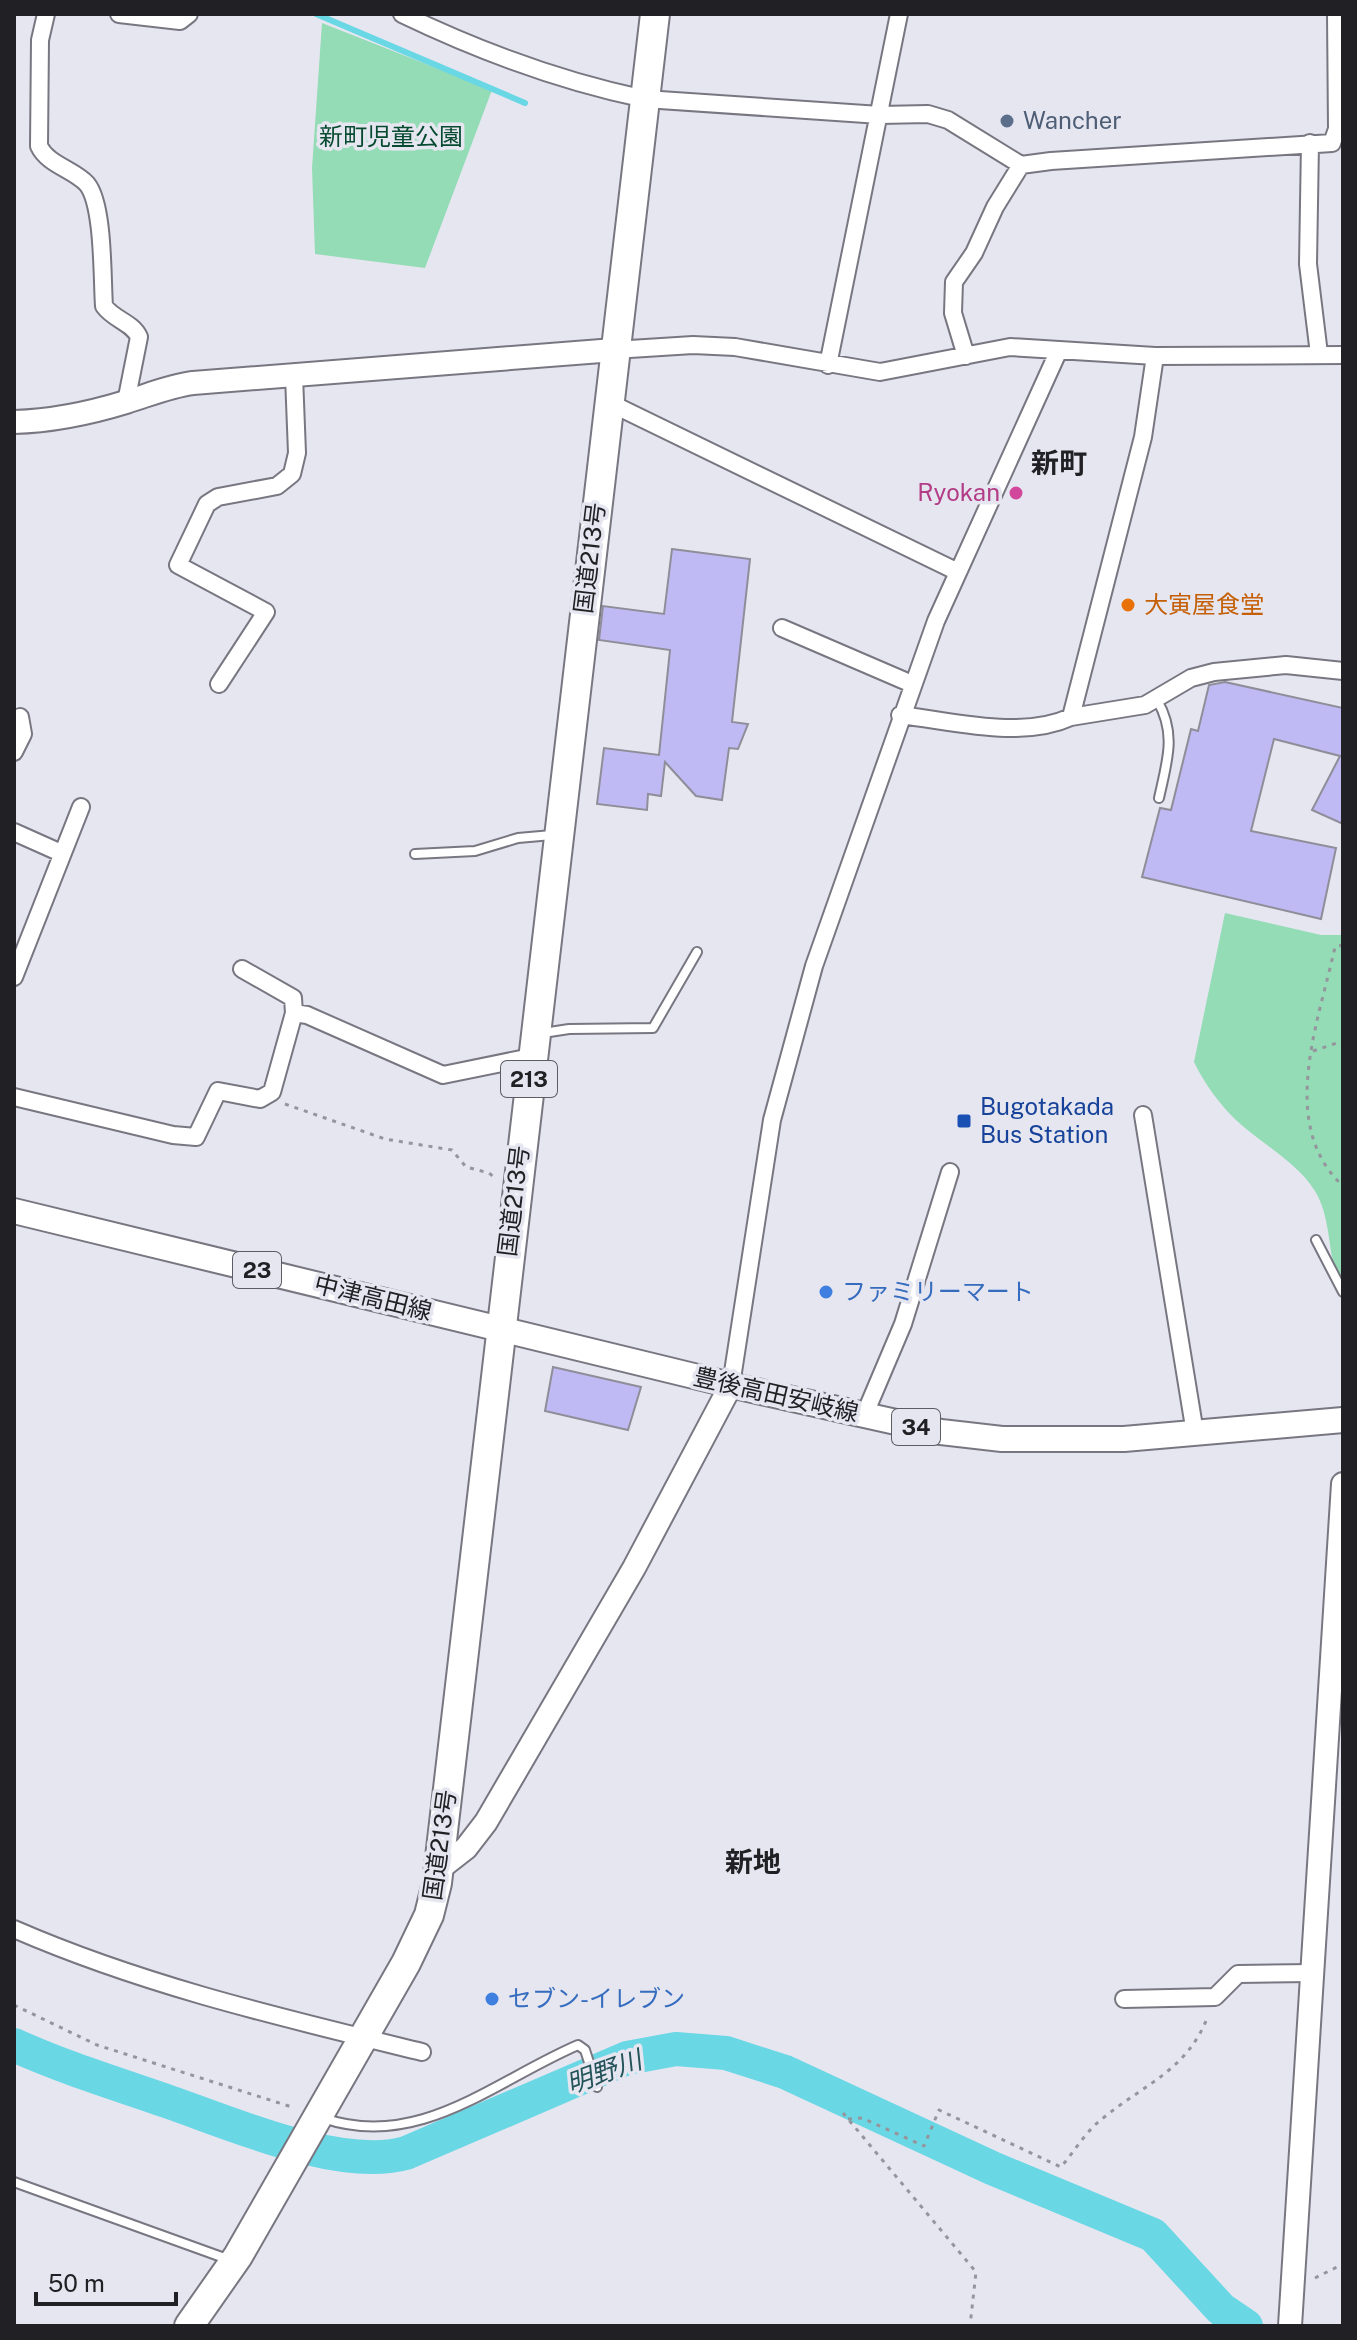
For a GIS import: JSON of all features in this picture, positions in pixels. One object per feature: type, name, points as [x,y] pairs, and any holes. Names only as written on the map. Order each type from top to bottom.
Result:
[{"type":"highway","name":"国道213号","points":[[189,2326],[234,2262],[423,1929],[439,1869],[499,1329],[655,14]]},
{"type":"main road","name":"中津高田線","points":[[14,1211],[499,1329]]},
{"type":"main road","name":"豊後高田安岐線","points":[[499,1329],[864,1416],[1002,1439],[1124,1439],[1343,1420]]},
{"type":"street","points":[[46,14],[40,40],[39,146],[43,155],[78,176],[92,193],[104,306],[110,315],[135,329],[139,337],[126,402]]},
{"type":"street","points":[[119,14],[180,21],[189,14]]},
{"type":"street","points":[[402,14],[518,65],[645,99],[938,117],[1021,165],[1332,143],[1337,129],[1336,14]]},
{"type":"street","points":[[828,365],[899,14]]},
{"type":"street","points":[[1310,143],[1308,264],[1319,354]]},
{"type":"street","points":[[966,356],[953,313],[954,282],[974,253],[995,207],[1021,165]]},
{"type":"street","points":[[14,422],[60,418],[126,402],[169,386],[693,345],[735,347],[880,372],[1010,347],[1155,356],[1343,355]]},
{"type":"street","points":[[439,1869],[466,1848],[486,1822],[634,1568],[731,1385],[772,1120],[814,966],[912,684],[958,572],[1059,350]]},
{"type":"street","points":[[1071,717],[1143,437],[1155,356]]},
{"type":"street","points":[[219,684],[266,612],[178,565],[207,504],[218,497],[277,486],[292,474],[297,453],[294,376]]},
{"type":"street","points":[[608,402],[958,572]]},
{"type":"street","points":[[782,628],[912,684]]},
{"type":"street","points":[[900,715],[1012,727],[1049,725],[1071,717],[1134,708],[1157,700],[1191,678],[1214,672],[1286,665],[1343,671]]},
{"type":"street","points":[[14,752],[23,734],[20,717]]},
{"type":"street","points":[[14,977],[81,807]]},
{"type":"street","points":[[14,832],[61,853]]},
{"type":"street","points":[[14,1097],[188,1138],[196,1137],[218,1091],[266,1097],[272,1092],[294,1013],[293,998],[242,969]]},
{"type":"street","points":[[294,1013],[307,1015],[443,1075],[533,1046]]},
{"type":"street","points":[[1143,1115],[1195,1433]]},
{"type":"street","points":[[864,1416],[903,1324],[950,1172]]},
{"type":"street","points":[[1290,2326],[1343,1484]]},
{"type":"street","points":[[14,1929],[60,1949],[217,2002],[422,2052]]},
{"type":"street","points":[[1124,1999],[1215,1997],[1238,1974],[1312,1973]]},
{"type":"lane","points":[[1157,700],[1168,718],[1172,740],[1159,798]]},
{"type":"lane","points":[[415,854],[475,851],[518,838],[557,835]]},
{"type":"lane","points":[[533,1046],[569,1029],[653,1028],[697,952]]},
{"type":"lane","points":[[1316,1240],[1343,1292]]},
{"type":"lane","points":[[318,2116],[364,2128],[398,2128],[460,2105],[578,2045],[585,2050],[597,2087]]},
{"type":"lane","points":[[14,2182],[234,2262]]},
{"type":"path","points":[[1343,945],[1335,947],[1306,1095],[1307,1116],[1321,1157],[1343,1186]]},
{"type":"path","points":[[1313,1051],[1343,1041]]},
{"type":"path","points":[[266,1097],[385,1139],[452,1150],[466,1167],[489,1173],[499,1182]]},
{"type":"path","points":[[848,2119],[862,2118],[924,2146],[939,2110],[1061,2167],[1099,2120],[1169,2072],[1198,2042],[1215,1997]]},
{"type":"path","points":[[14,2005],[97,2045],[318,2116]]},
{"type":"path","points":[[843,2113],[976,2272],[970,2326]]},
{"type":"path","points":[[1293,2286],[1343,2264]]},
{"type":"green space","name":"新町児童公園","points":[[322,23],[492,90],[425,268],[315,254],[312,168]]},
{"type":"green space","points":[[1225,913],[1321,935],[1343,935],[1343,1290],[1334,1266],[1325,1214],[1315,1191],[1289,1162],[1231,1115],[1194,1062]]},
{"type":"building","points":[[672,549],[750,559],[732,722],[748,724],[738,749],[729,748],[722,800],[696,796],[665,762],[661,796],[648,794],[647,810],[597,804],[604,748],[659,755],[670,650],[599,640],[603,606],[664,614]]},
{"type":"building","points":[[1225,682],[1343,708],[1343,824],[1312,810],[1340,756],[1274,739],[1251,831],[1336,848],[1321,919],[1142,877],[1160,808],[1171,810],[1191,729],[1198,731],[1209,685]]},
{"type":"building","points":[[553,1367],[641,1387],[628,1430],[545,1411]]},
{"type":"waterway","points":[[316,14],[525,103]]},
{"type":"waterway","name":"明野川","points":[[14,2045],[290,2144],[352,2156],[380,2157],[406,2153],[627,2058],[676,2049],[726,2053],[785,2072],[992,2168],[1153,2235],[1221,2309],[1246,2326]]},
{"type":"place","name":"Wancher","points":[[1007,121]]},
{"type":"place","name":"Ryokan","points":[[1016,493]]},
{"type":"place","name":"大寅屋食堂","points":[[1128,605]]},
{"type":"place","name":"Bugotakada Bus Station","points":[[964,1121]]},
{"type":"place","name":"ファミリーマート","points":[[826,1292]]},
{"type":"place","name":"セブン-イレブン","points":[[492,1999]]},
{"type":"district","name":"新町","points":[[1059,463]]},
{"type":"district","name":"新地","points":[[753,1862]]}]
